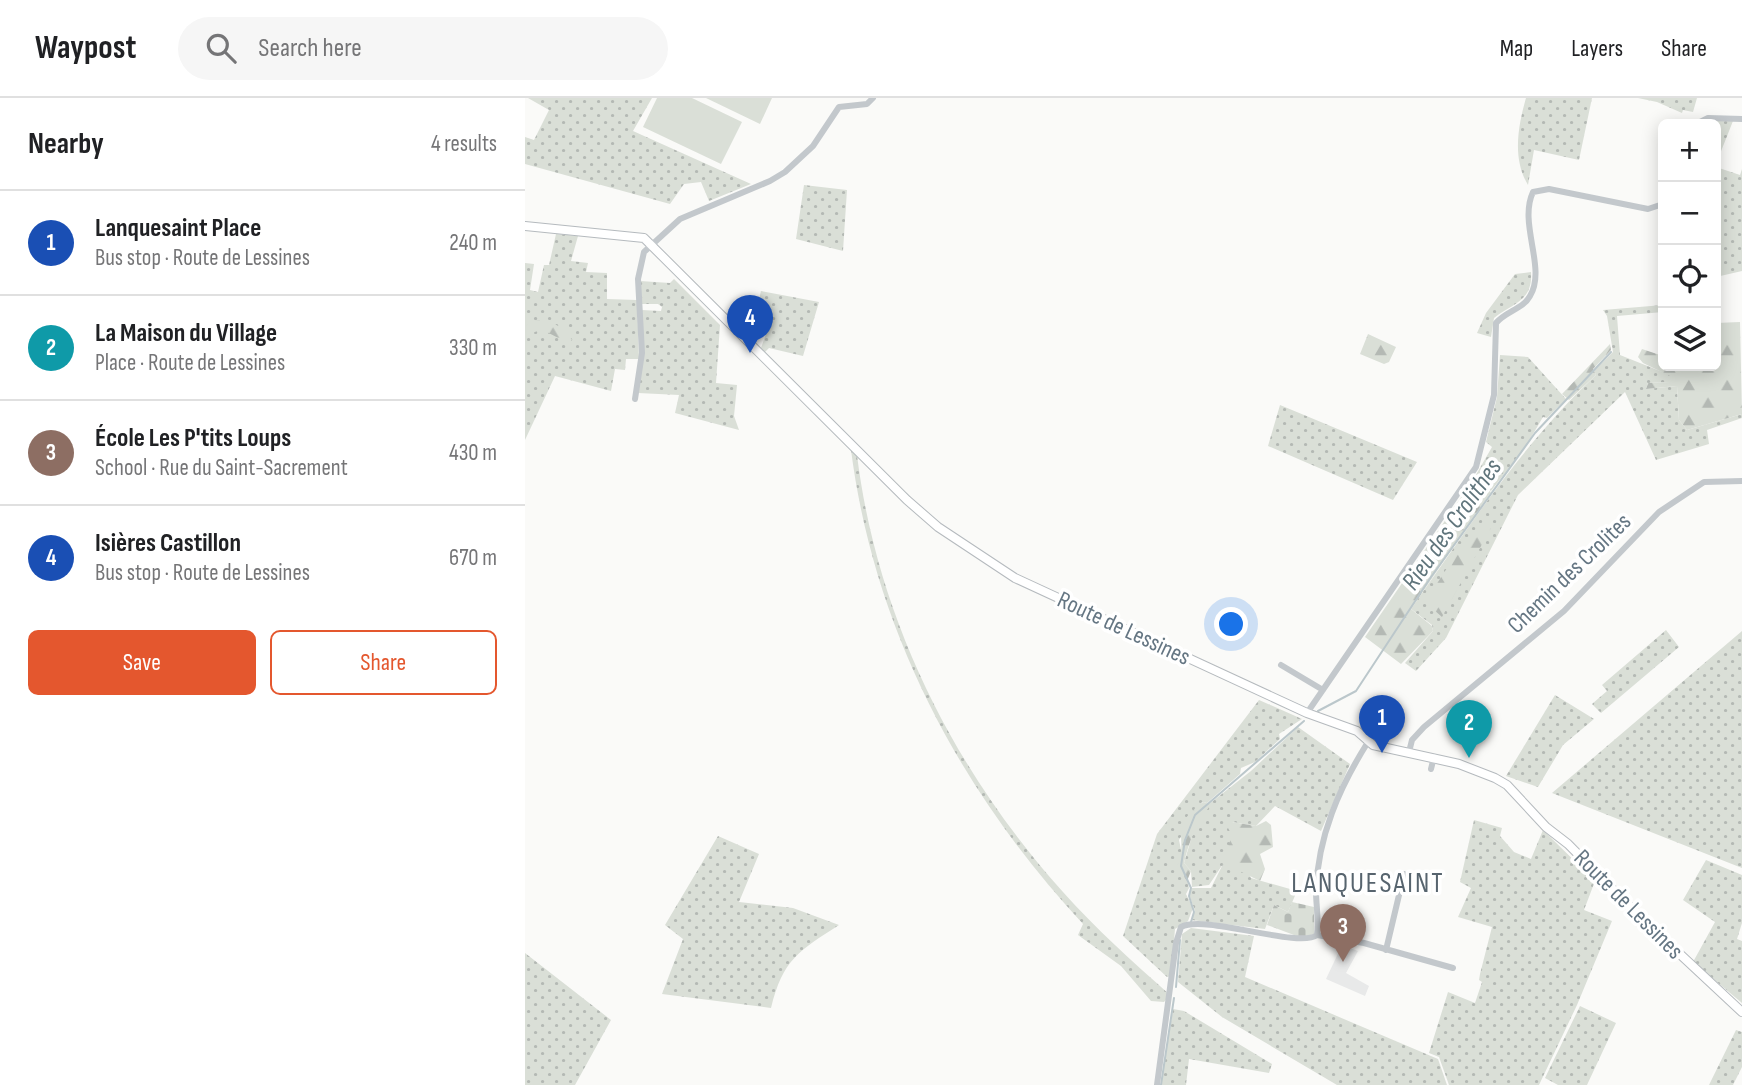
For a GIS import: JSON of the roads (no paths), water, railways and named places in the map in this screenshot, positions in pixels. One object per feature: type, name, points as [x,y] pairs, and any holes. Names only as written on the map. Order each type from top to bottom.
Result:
[{"type":"main road","name":"Route de Lessines","points":[[525,226],[636,235],[651,244],[938,527],[1015,578],[1307,713],[1357,731],[1368,742],[1434,757],[1481,772],[1507,785],[1546,827],[1568,844],[1637,914],[1742,1012]]},
{"type":"street","points":[[635,399],[642,354],[638,279],[641,258],[651,244],[680,219],[785,172],[813,146],[836,109],[848,104],[867,104],[873,98]]},
{"type":"street","points":[[1706,119],[1742,119]]},
{"type":"street","points":[[1307,713],[1476,467],[1494,395],[1496,323],[1528,300],[1534,284],[1526,205],[1533,192],[1549,189],[1648,209],[1658,206]]},
{"type":"street","name":"Chemin des Crolites","points":[[1409,752],[1412,740],[1424,727],[1564,611],[1659,512],[1704,482],[1742,481]]},
{"type":"street","points":[[1281,665],[1323,690]]},
{"type":"street","points":[[1317,934],[1316,891],[1326,825],[1358,757],[1368,742]]},
{"type":"street","points":[[1431,769],[1434,757]]},
{"type":"street","points":[[1386,950],[1404,874]]},
{"type":"street","points":[[1157,1085],[1176,943],[1181,927],[1194,923],[1239,931],[1266,932],[1300,940],[1317,934],[1453,968]]},
{"type":"waterway","name":"Rieu des Crolithes","points":[[1318,711],[1356,691],[1431,577],[1535,433],[1611,352]]},
{"type":"waterway","name":"Rieu des Crolithes","points":[[1191,922],[1194,912],[1189,896],[1191,888],[1181,866],[1185,840],[1195,815],[1304,721]]},
{"type":"waterway","name":"Rieu des Crolithes","points":[[1176,987],[1180,940]]},
{"type":"waterway","name":"Rieu des Crolithes","points":[[1161,1085],[1174,998]]},
{"type":"place","name":"Isières Castillon","points":[[750,353]]},
{"type":"place","name":"Lanquesaint Place","points":[[1382,753]]},
{"type":"place","name":"La Maison du Village","points":[[1469,758]]},
{"type":"place","name":"École Les P'tits Loups","points":[[1343,962]]},
{"type":"district","name":"LANQUESAINT","points":[[1368,882]]}]
